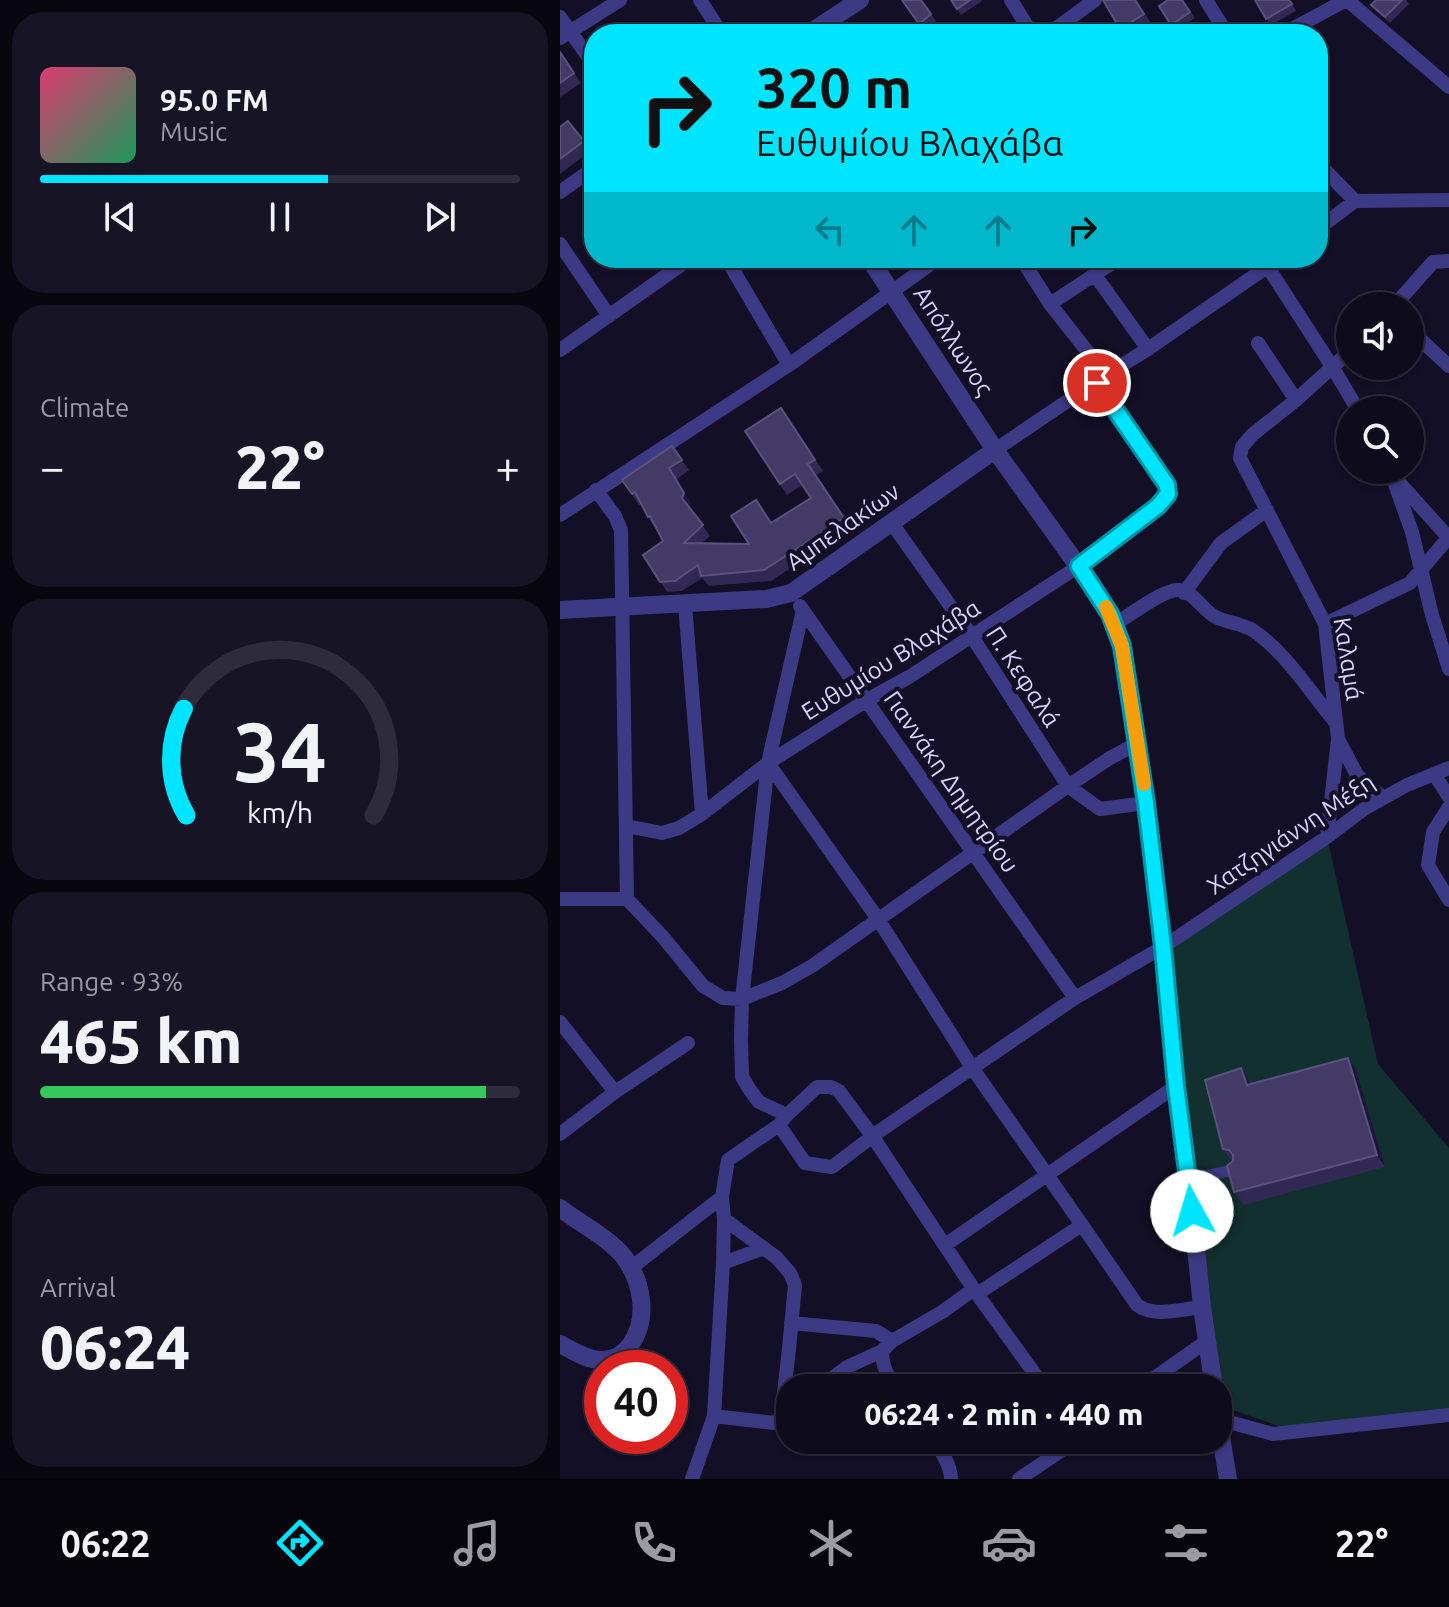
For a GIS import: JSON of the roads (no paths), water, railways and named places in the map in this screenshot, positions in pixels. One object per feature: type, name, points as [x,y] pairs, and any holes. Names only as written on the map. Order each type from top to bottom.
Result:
[{"type":"street","points":[[565,35],[620,0]]},
{"type":"street","points":[[700,0],[716,24]]},
{"type":"street","points":[[823,24],[860,0]]},
{"type":"street","points":[[1011,0],[1026,24]]},
{"type":"street","points":[[1062,24],[1095,0]]},
{"type":"street","points":[[1206,0],[1221,24]]},
{"type":"street","points":[[1302,24],[1347,0],[1449,87]]},
{"type":"street","points":[[560,17],[565,35],[584,55]]},
{"type":"street","points":[[1328,173],[1355,201]]},
{"type":"street","points":[[560,192],[584,175]]},
{"type":"street","points":[[1328,221],[1355,201],[1449,200]]},
{"type":"street","points":[[560,244],[609,316]]},
{"type":"street","points":[[1406,292],[1433,262],[1449,261]]},
{"type":"street","points":[[560,350],[677,268]]},
{"type":"street","points":[[732,268],[789,365]]},
{"type":"street","name":"Απόλλωνος","points":[[876,268],[995,450],[1079,566],[1110,614],[1122,646],[1146,803],[1176,1086],[1212,1374]]},
{"type":"street","points":[[560,515],[789,365],[924,268]]},
{"type":"street","points":[[1027,268],[1102,379]]},
{"type":"street","points":[[1050,304],[1105,268]]},
{"type":"street","points":[[995,450],[1148,349],[1260,268]]},
{"type":"street","points":[[1274,268],[1350,396]]},
{"type":"street","points":[[1095,275],[1148,349]]},
{"type":"street","points":[[1258,343],[1296,400],[1336,365]]},
{"type":"street","points":[[1424,343],[1449,366]]},
{"type":"street","name":"Ευθυμίου Βλαχάβα","points":[[626,826],[662,833],[679,828],[768,763],[909,677],[1079,566],[1158,506],[1168,494],[1167,485],[1102,379]]},
{"type":"street","name":"Καλαμά","points":[[1296,400],[1252,435],[1242,447],[1240,458],[1325,624],[1338,739],[1327,837]]},
{"type":"street","name":"Αμπελακίων","points":[[560,610],[766,599],[791,593],[995,450]]},
{"type":"street","points":[[1395,484],[1449,669]]},
{"type":"street","points":[[1325,624],[1410,583],[1449,538],[1402,484]]},
{"type":"street","points":[[596,490],[621,530],[627,899],[703,986],[723,998],[742,999],[782,983],[812,966],[1068,786],[1138,743]]},
{"type":"street","points":[[1184,593],[1221,543],[1267,510]]},
{"type":"street","name":"Π. Κεφαλά","points":[[891,522],[971,635],[1068,786],[1100,809],[1146,803]]},
{"type":"street","points":[[1114,625],[1168,592],[1179,590],[1213,615],[1251,629],[1265,640],[1282,656],[1336,723]]},
{"type":"street","name":"Γιαννάκη Δημητρίου","points":[[791,593],[1075,998]]},
{"type":"street","points":[[685,604],[702,814]]},
{"type":"street","points":[[803,610],[768,763],[742,999],[742,1077],[759,1102],[783,1120],[805,1163],[832,1167],[873,1137]]},
{"type":"street","points":[[1338,739],[1357,775],[1383,798]]},
{"type":"street","points":[[768,763],[878,919],[973,1069],[1137,1305],[1152,1313],[1202,1307]]},
{"type":"street","name":"Χατζηγιάννη Μέξη","points":[[873,1137],[1075,998],[1163,947],[1364,809],[1407,785],[1449,768]]},
{"type":"street","points":[[1434,774],[1449,797]]},
{"type":"street","points":[[1449,807],[1433,832],[1428,865],[1449,900]]},
{"type":"street","points":[[560,899],[627,899]]},
{"type":"street","points":[[560,1022],[615,1092]]},
{"type":"street","points":[[560,1134],[688,1043]]},
{"type":"street","points":[[945,1245],[1176,1086]]},
{"type":"street","points":[[692,1479],[714,1416],[723,1263],[722,1197],[728,1160],[783,1120],[817,1087],[831,1087],[839,1091],[1035,1374]]},
{"type":"street","points":[[1189,1179],[1234,1170]]},
{"type":"street","points":[[631,1268],[722,1197]]},
{"type":"street","points":[[560,1344],[590,1358],[602,1360],[618,1356],[628,1348],[641,1321],[640,1293],[623,1255],[563,1211]]},
{"type":"street","points":[[724,1219],[777,1258],[790,1273],[795,1285],[788,1374]]},
{"type":"street","points":[[838,1374],[1082,1225]]},
{"type":"street","points":[[723,1263],[764,1248]]},
{"type":"street","points":[[791,1323],[876,1331],[887,1346]]},
{"type":"street","points":[[1160,1374],[1207,1341]]},
{"type":"street","points":[[887,1346],[882,1362],[887,1374]]},
{"type":"street","points":[[1232,1422],[1273,1434],[1449,1415]]},
{"type":"street","points":[[714,1416],[776,1422]]},
{"type":"street","points":[[942,1454],[951,1479]]},
{"type":"street","points":[[1019,1479],[1056,1454]]},
{"type":"street","points":[[1224,1454],[1228,1479]]}]
